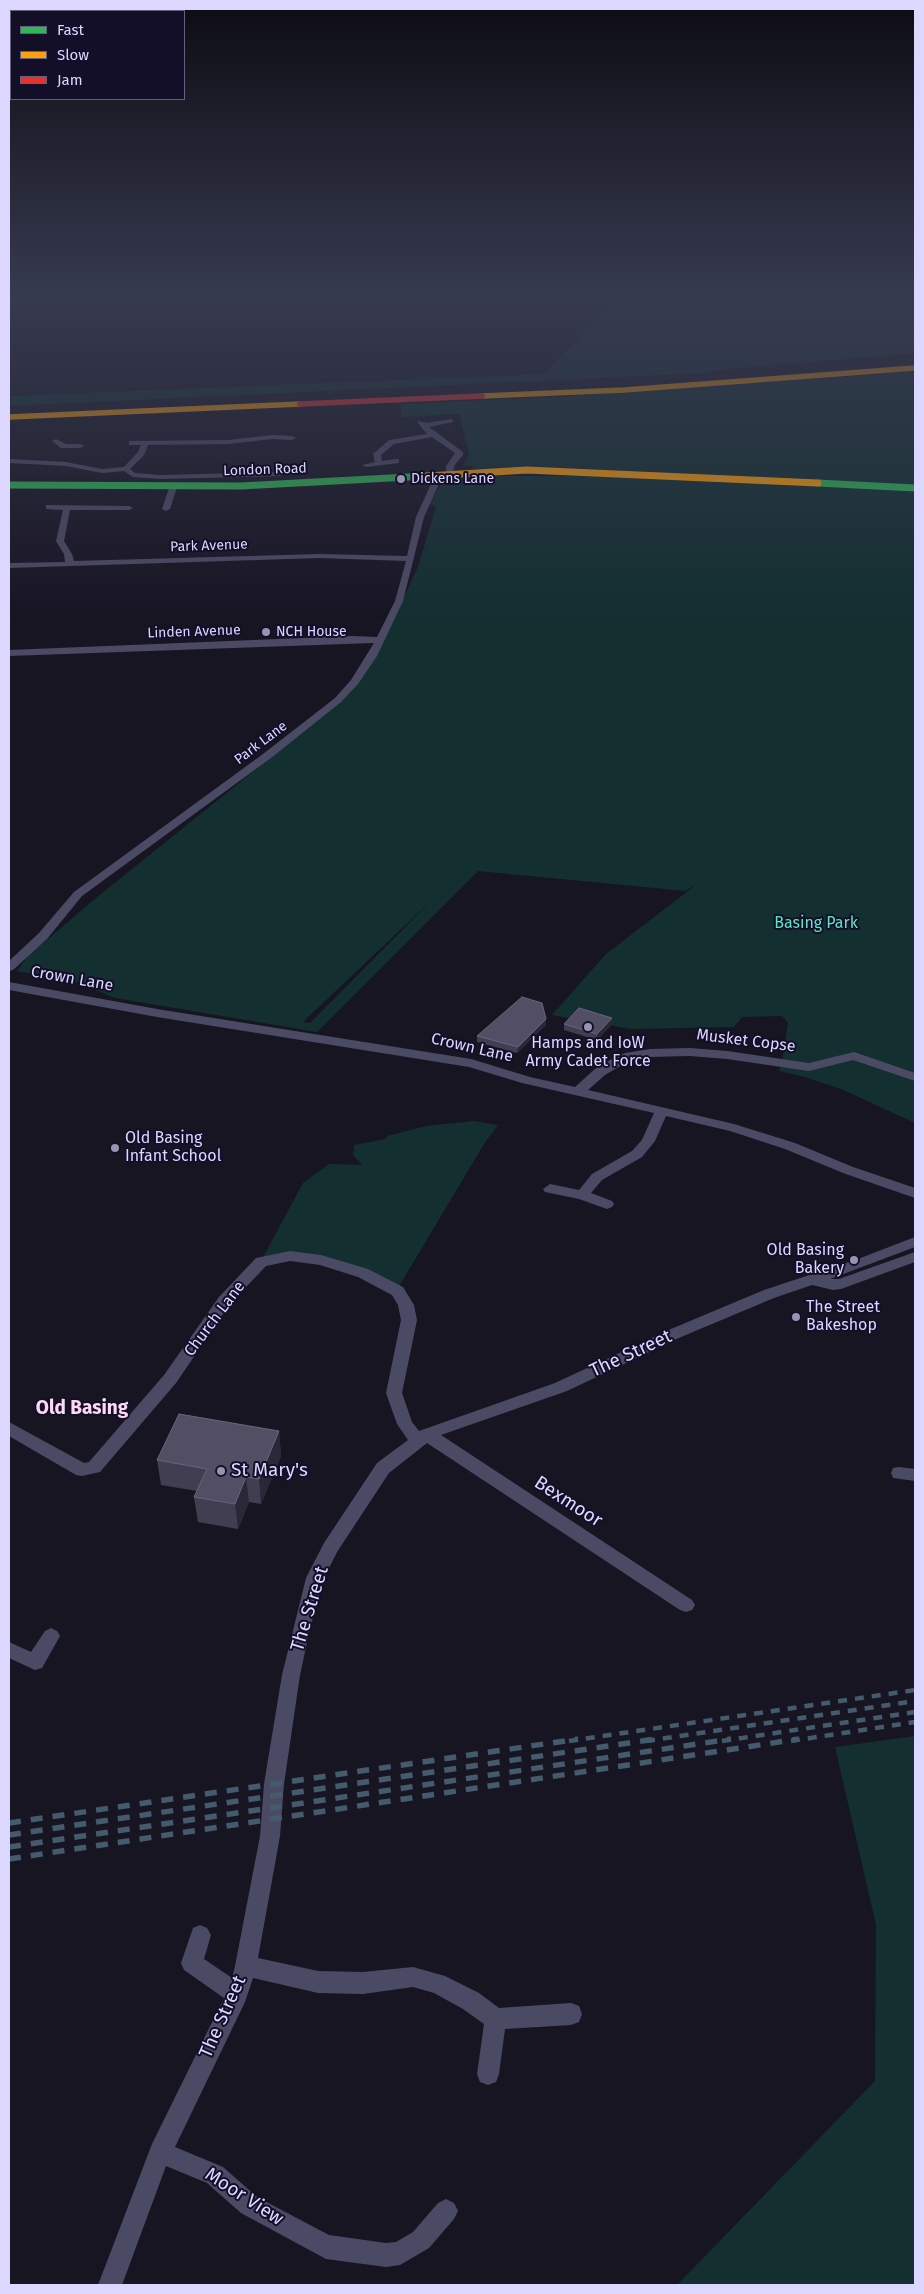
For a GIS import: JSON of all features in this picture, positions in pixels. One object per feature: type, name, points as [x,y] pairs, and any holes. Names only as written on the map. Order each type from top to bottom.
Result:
[{"type":"main road","points":[[9,410],[123,405]]},
{"type":"main road","points":[[9,417],[281,405]]},
{"type":"main road","name":"London Road","points":[[9,485],[173,488],[288,484],[511,470],[582,471],[915,488]]},
{"type":"street","points":[[450,474],[450,466],[459,455],[459,452],[424,428],[423,424],[451,422]]},
{"type":"street","points":[[378,462],[376,454],[392,442],[432,434]]},
{"type":"street","points":[[132,443],[296,436],[295,446]]},
{"type":"street","points":[[56,441],[57,455]]},
{"type":"street","points":[[57,455],[78,466],[97,471],[126,469],[141,453],[145,443]]},
{"type":"street","points":[[9,461],[57,455],[80,446]]},
{"type":"street","points":[[366,465],[396,461]]},
{"type":"street","points":[[126,469],[133,475],[152,476],[257,471],[281,474]]},
{"type":"street","name":"Park Lane","points":[[9,967],[43,936],[78,894],[268,756],[338,700],[355,682],[380,640],[399,601],[420,518],[436,484],[432,475]]},
{"type":"street","points":[[166,509],[173,488]]},
{"type":"street","points":[[50,507],[110,510],[129,508]]},
{"type":"street","points":[[67,507],[60,541],[68,554],[70,564]]},
{"type":"street","name":"Park Avenue","points":[[9,566],[319,556],[411,559]]},
{"type":"street","name":"Linden Avenue","points":[[9,653],[380,640]]},
{"type":"street","name":"Crown Lane","points":[[9,986],[166,1014],[454,1059],[488,1067],[527,1080],[734,1128],[790,1146],[848,1170],[915,1193]]},
{"type":"street","name":"Musket Copse","points":[[579,1091],[600,1072],[615,1063],[630,1056],[650,1053],[690,1052],[726,1055],[809,1067],[854,1056],[915,1077]]},
{"type":"street","points":[[582,1195],[597,1178],[637,1154],[648,1142],[662,1110]]},
{"type":"street","points":[[550,1189],[582,1195],[607,1204]]},
{"type":"street","name":"The Street","points":[[110,2285],[160,2152],[237,1994],[246,1966],[270,1836],[274,1784],[291,1675],[301,1628],[316,1578],[330,1548],[382,1468],[422,1437],[561,1387],[676,1333],[769,1294],[862,1263],[915,1242]]},
{"type":"street","name":"Church Lane","points":[[9,1428],[82,1470],[94,1467],[170,1380],[224,1301],[261,1262],[290,1256],[321,1260],[363,1273],[398,1291],[406,1305],[409,1320],[394,1393],[405,1424],[422,1437]]},
{"type":"street","points":[[811,1280],[833,1285],[841,1284],[915,1257]]},
{"type":"street","name":"Bexmoor","points":[[422,1437],[686,1605]]},
{"type":"street","points":[[9,1650],[35,1662],[51,1636]]},
{"type":"street","points":[[200,1935],[192,1964],[237,1994]]},
{"type":"street","points":[[246,1966],[318,1982],[364,1983],[412,1977],[437,1983],[471,2001],[496,2019],[571,2014]]},
{"type":"street","points":[[488,2074],[496,2019]]},
{"type":"street","name":"Moor View","points":[[160,2152],[215,2175],[249,2205],[326,2246],[386,2255],[400,2253],[422,2240],[446,2211]]},
{"type":"green space","name":"Basing Park","points":[[401,405],[915,405],[915,1123],[841,1089],[779,1071],[788,1023],[782,1016],[742,1017],[734,1027],[631,1029],[552,1015],[606,954],[697,884],[685,891],[478,871],[317,1032],[115,998],[76,982],[17,971],[28,956],[96,898],[342,700],[376,657],[418,567],[436,507],[430,504],[443,480],[484,476],[648,476],[647,472],[570,468],[473,469],[472,466],[462,466],[469,454],[459,414],[401,417]],"holes":[[[432,900],[310,1023],[304,1021]]]},
{"type":"green space","points":[[474,1121],[498,1125],[484,1144],[398,1288],[320,1260],[261,1261],[303,1183],[329,1164],[362,1165],[353,1155],[354,1145],[386,1139],[387,1136],[426,1126]]},
{"type":"green space","points":[[915,1736],[915,2285],[677,2285],[875,2081],[876,1925],[835,1747]]},
{"type":"building","points":[[522,997],[542,1003],[546,1019],[518,1047],[477,1036]]},
{"type":"building","name":"Hamps and IoW Army Cadet Force","points":[[579,1008],[612,1018],[597,1034],[564,1024]]},
{"type":"building","points":[[179,1414],[279,1431],[259,1479],[246,1477],[235,1504],[194,1497],[207,1469],[157,1460]]},
{"type":"railway","points":[[569,1741],[915,1690]]},
{"type":"railway","points":[[646,1741],[915,1701]]},
{"type":"railway","points":[[722,1741],[915,1712]]},
{"type":"railway","points":[[791,1741],[915,1722]]},
{"type":"railway","points":[[9,1823],[578,1739]]},
{"type":"railway","points":[[9,1835],[655,1739]]},
{"type":"railway","points":[[9,1847],[731,1739]]},
{"type":"railway","points":[[9,1859],[799,1739]]},
{"type":"traffic: fast","points":[[9,485],[241,486],[427,476]]},
{"type":"traffic: fast","points":[[818,483],[915,488]]},
{"type":"traffic: slow","points":[[9,417],[276,405]]},
{"type":"traffic: slow","points":[[427,476],[527,470],[818,483]]},
{"type":"place","name":"Dickens Lane","points":[[401,479]]},
{"type":"place","name":"NCH House","points":[[266,632]]},
{"type":"place","name":"Hamps and IoW Army Cadet Force","points":[[588,1027]]},
{"type":"place","name":"Old Basing Infant School","points":[[115,1148]]},
{"type":"place","name":"Old Basing Bakery","points":[[854,1260]]},
{"type":"place","name":"The Street Bakeshop","points":[[796,1317]]},
{"type":"place","name":"St Mary's","points":[[221,1471]]},
{"type":"district","name":"Old Basing","points":[[82,1409]]}]
